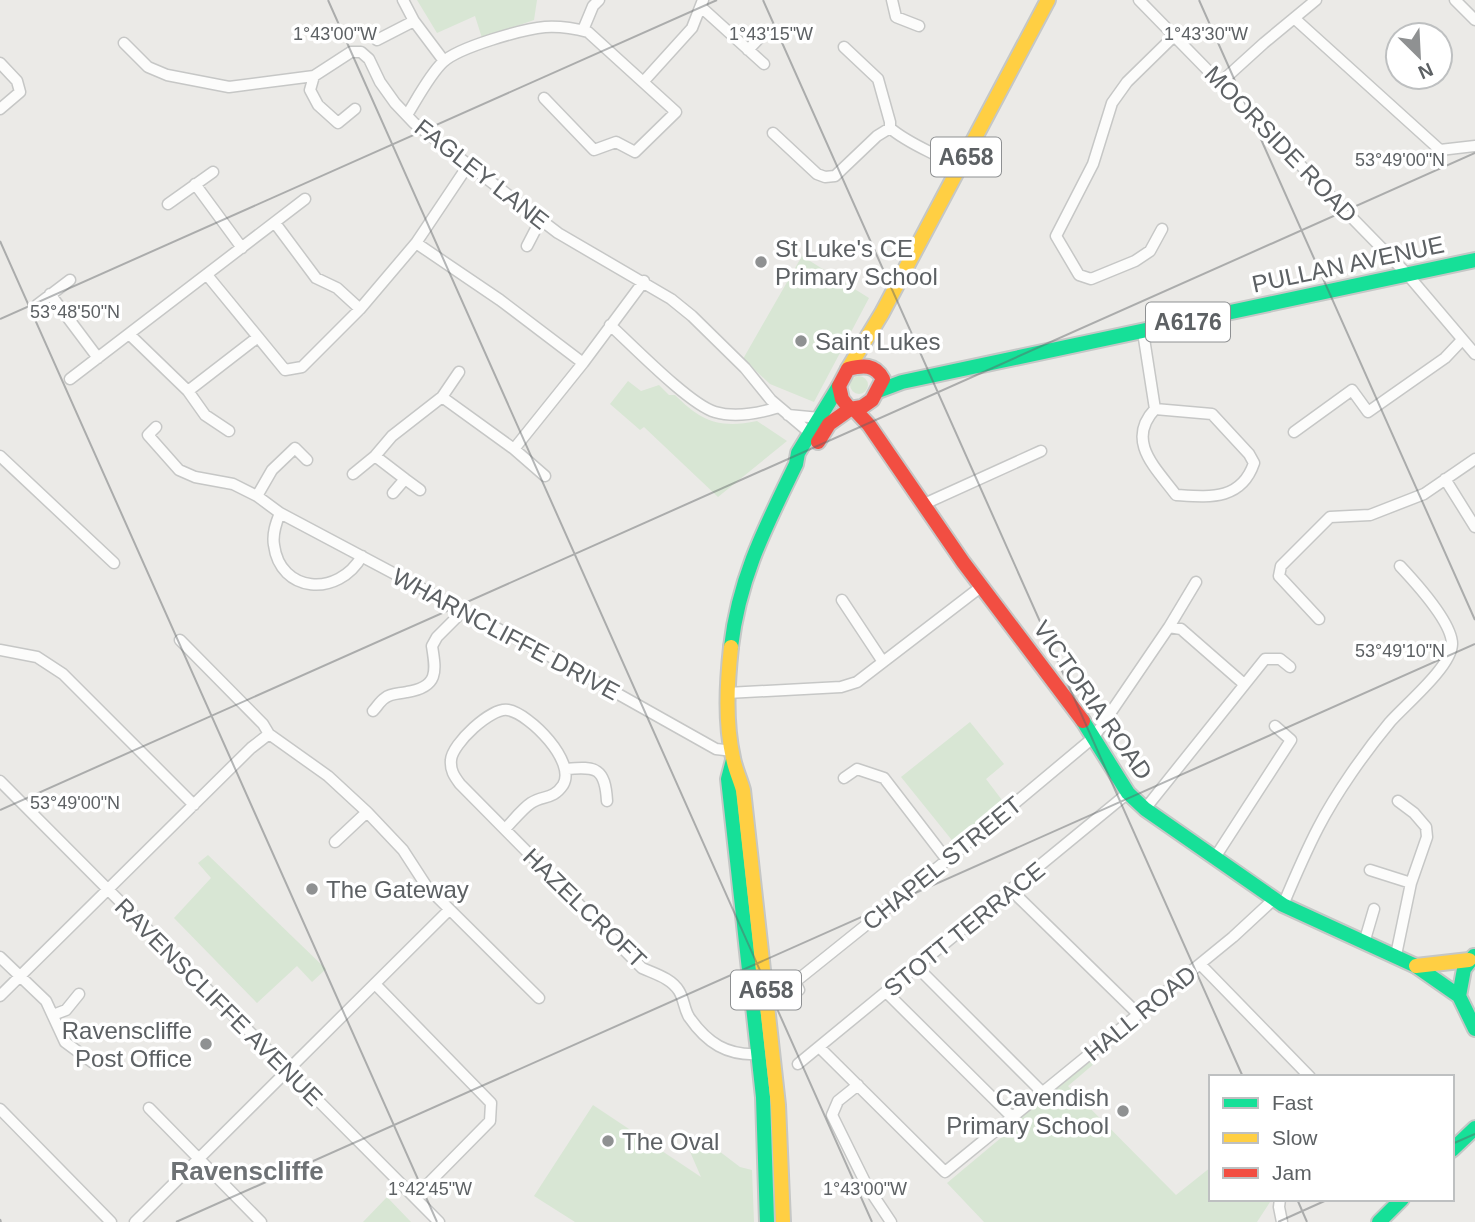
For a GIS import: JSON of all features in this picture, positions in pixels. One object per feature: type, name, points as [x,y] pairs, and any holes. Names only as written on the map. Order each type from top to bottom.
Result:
[{"type":"main road","name":"A658","points":[[848,369],[882,313],[1048,0]]},
{"type":"main road","name":"PULLAN AVENUE","points":[[848,369],[866,365],[877,385],[902,382],[1475,260]]},
{"type":"main road","name":"A658","points":[[877,385],[874,343],[882,313]]},
{"type":"main road","points":[[839,386],[848,369]]},
{"type":"main road","points":[[852,410],[877,385]]},
{"type":"main road","points":[[869,425],[877,385]]},
{"type":"main road","name":"A658","points":[[783,1222],[778,1105],[766,990],[743,790],[733,755],[727,693],[745,576],[763,528],[796,464],[808,457],[820,418],[839,386]]},
{"type":"main road","name":"VICTORIA ROAD","points":[[839,386],[842,399],[869,425],[922,505],[1042,663],[1094,737],[1128,793],[1145,809],[1278,902],[1416,966],[1459,996],[1475,1029]]},
{"type":"main road","name":"A658","points":[[816,433],[852,410]]},
{"type":"main road","name":"A658","points":[[733,755],[727,779],[759,1054],[764,1110],[767,1222]]},
{"type":"main road","points":[[1416,966],[1472,957]]},
{"type":"main road","points":[[1459,996],[1461,977],[1472,957]]},
{"type":"main road","points":[[1454,1148],[1475,1128]]},
{"type":"main road","points":[[1379,1222],[1400,1201]]},
{"type":"street","points":[[403,0],[444,61]]},
{"type":"street","points":[[583,30],[593,6],[599,0]]},
{"type":"street","points":[[892,0],[896,17],[919,26]]},
{"type":"street","name":"MOORSIDE ROAD","points":[[1139,0],[1407,274],[1475,354]]},
{"type":"street","points":[[1221,82],[1316,0]]},
{"type":"street","points":[[1455,0],[1475,20]]},
{"type":"street","points":[[644,81],[692,28],[702,4],[764,64]]},
{"type":"street","points":[[1294,18],[1440,150],[1475,146]]},
{"type":"street","points":[[377,40],[414,20]]},
{"type":"street","points":[[407,115],[444,61],[461,51],[503,36],[544,27],[583,30],[601,42],[676,112],[635,152],[616,142],[594,150],[544,97]]},
{"type":"street","points":[[748,50],[765,32]]},
{"type":"street","points":[[1162,229],[1150,251],[1135,261],[1091,279],[1079,275],[1056,236],[1093,164],[1112,103],[1127,82],[1174,36]]},
{"type":"street","name":"FAGLEY LANE","points":[[124,43],[148,67],[193,81],[229,87],[314,76],[351,51],[361,52],[369,59],[380,82],[407,115],[558,233],[644,281],[692,316],[779,407],[816,433]]},
{"type":"street","points":[[844,47],[878,79],[890,128],[906,142],[960,169]]},
{"type":"street","points":[[0,63],[17,81],[19,92],[0,109]]},
{"type":"street","points":[[314,76],[310,90],[318,105],[338,122],[355,109]]},
{"type":"street","points":[[773,133],[817,174],[825,177],[835,176],[877,136],[890,128]]},
{"type":"street","points":[[207,275],[285,370],[302,367],[360,309],[416,243],[469,164]]},
{"type":"street","points":[[168,204],[213,173]]},
{"type":"street","points":[[195,184],[242,248]]},
{"type":"street","points":[[70,379],[305,200]]},
{"type":"street","points":[[527,246],[541,219]]},
{"type":"street","points":[[275,223],[316,278],[337,288],[360,309]]},
{"type":"street","points":[[416,243],[500,300],[583,363]]},
{"type":"street","points":[[37,305],[70,280]]},
{"type":"street","points":[[514,449],[644,281]]},
{"type":"street","points":[[50,294],[98,358]]},
{"type":"street","points":[[610,325],[687,394],[715,412],[746,414],[779,407]]},
{"type":"street","points":[[1143,332],[1155,409]]},
{"type":"street","points":[[129,334],[188,391],[205,415],[229,431]]},
{"type":"street","points":[[188,391],[258,337]]},
{"type":"street","points":[[1294,432],[1352,390],[1368,412],[1445,358],[1462,340]]},
{"type":"street","points":[[353,474],[375,456],[392,436],[442,397],[459,372]]},
{"type":"street","points":[[442,397],[514,449],[545,476]]},
{"type":"street","points":[[1155,409],[1212,414],[1249,454],[1254,463],[1250,474],[1231,492],[1222,496],[1176,495],[1145,452],[1141,435],[1145,419],[1155,409]]},
{"type":"street","points":[[788,415],[820,418]]},
{"type":"street","name":"WHARNCLIFFE DRIVE","points":[[156,427],[148,435],[179,470],[195,477],[233,484],[257,496],[280,513],[464,610],[716,749],[733,755]]},
{"type":"street","points":[[257,496],[272,470],[295,448],[307,460]]},
{"type":"street","points":[[922,505],[1041,451]]},
{"type":"street","points":[[0,456],[114,563]]},
{"type":"street","points":[[375,456],[420,490]]},
{"type":"street","points":[[1319,619],[1279,576],[1281,566],[1330,517],[1370,515],[1424,494],[1475,459]]},
{"type":"street","points":[[393,493],[405,479]]},
{"type":"street","points":[[1445,479],[1475,527]]},
{"type":"street","points":[[280,513],[274,529],[273,544],[277,558],[295,578],[319,585],[338,581],[355,568],[362,556]]},
{"type":"street","points":[[1278,902],[1319,826],[1358,766],[1389,724],[1451,654],[1449,632],[1424,591],[1400,566]]},
{"type":"street","name":"CHAPEL STREET","points":[[799,990],[795,982],[1094,737],[1169,627],[1196,582]]},
{"type":"street","points":[[727,693],[841,687],[857,682],[982,586]]},
{"type":"street","points":[[842,600],[883,662]]},
{"type":"street","points":[[373,711],[385,698],[395,693],[408,692],[428,684],[437,666],[432,646],[437,637],[464,610]]},
{"type":"street","points":[[1169,627],[1181,629],[1244,684]]},
{"type":"street","points":[[180,640],[263,724],[269,734],[328,776],[367,811],[403,850],[426,887],[539,998]]},
{"type":"street","points":[[0,650],[37,657],[63,674],[194,805]]},
{"type":"street","points":[[1145,809],[1265,659],[1280,659],[1290,667]]},
{"type":"street","name":"HAZELCROFT","points":[[505,829],[533,802],[552,796],[564,783],[567,768],[559,753],[525,717],[507,709],[494,712],[480,722],[456,748],[451,757],[452,772],[460,784],[642,968],[666,978],[679,991],[688,1016],[705,1034],[724,1050],[742,1055],[759,1054]]},
{"type":"street","points":[[1214,859],[1291,740],[1275,726]]},
{"type":"street","points":[[0,996],[251,748],[269,734]]},
{"type":"street","points":[[567,768],[587,766],[596,769],[606,785],[607,801]]},
{"type":"street","points":[[844,778],[857,769],[884,778],[947,860]]},
{"type":"street","name":"RAVENSCLIFFE AVENUE","points":[[0,781],[439,1222]]},
{"type":"street","name":"STOTT TERRACE","points":[[798,1064],[1128,793]]},
{"type":"street","points":[[1396,955],[1411,883],[1427,837],[1426,827],[1398,801]]},
{"type":"street","points":[[335,842],[367,811]]},
{"type":"street","points":[[1370,870],[1411,883]]},
{"type":"street","points":[[1011,890],[1138,1014]]},
{"type":"street","name":"HALL ROAD","points":[[819,1047],[945,1172],[1270,905],[1278,902]]},
{"type":"street","points":[[1364,943],[1374,909]]},
{"type":"street","points":[[135,1222],[449,910]]},
{"type":"street","points":[[0,957],[46,1001],[65,1042],[92,1062]]},
{"type":"street","points":[[1200,964],[1308,1075]]},
{"type":"street","points":[[917,967],[1042,1092]]},
{"type":"street","points":[[375,984],[491,1103],[490,1121],[415,1197]]},
{"type":"street","points":[[886,992],[1012,1116]]},
{"type":"street","points":[[53,1015],[66,1010],[79,994]]},
{"type":"street","points":[[858,1085],[838,1101],[832,1115],[867,1186],[891,1222]]},
{"type":"street","points":[[149,1108],[261,1222]]},
{"type":"street","points":[[0,1109],[111,1222]]},
{"type":"street","points":[[1280,1201],[1282,1222]]},
{"type":"green space","points":[[417,0],[537,0],[534,20],[482,38],[475,16],[437,33]]},
{"type":"green space","points":[[802,256],[869,298],[814,402],[770,384],[743,359]]},
{"type":"green space","points":[[855,376],[863,376],[868,385],[866,392],[855,394],[850,389],[850,381]]},
{"type":"green space","points":[[628,381],[641,391],[659,385],[669,395],[675,395],[693,411],[712,421],[732,424],[757,421],[787,441],[718,497],[644,427],[640,430],[610,404]]},
{"type":"green space","points":[[970,722],[1004,764],[986,779],[1005,804],[955,844],[901,777]]},
{"type":"green space","points":[[208,855],[326,969],[312,982],[297,966],[257,1003],[174,918],[211,878],[198,863]]},
{"type":"green space","points":[[1091,1059],[1095,1063],[1068,1086],[1176,1195],[1209,1169],[1209,1201],[1271,1201],[1257,1222],[984,1222],[947,1183],[1002,1137],[999,1133]]},
{"type":"green space","name":"The Oval","points":[[593,1105],[701,1177],[688,1147],[698,1135],[740,1167],[752,1170],[754,1222],[575,1222],[534,1196]]},
{"type":"green space","points":[[387,1197],[411,1222],[363,1222]]},
{"type":"traffic: fast","points":[[878,391],[902,382],[1475,260]]},
{"type":"traffic: fast","points":[[731,647],[740,598],[755,552],[796,464],[798,453],[839,386]]},
{"type":"traffic: fast","points":[[1083,721],[1128,793],[1145,809],[1283,905],[1416,966],[1459,996],[1475,1029]]},
{"type":"traffic: fast","points":[[733,760],[728,779],[763,1097],[767,1222]]},
{"type":"traffic: fast","points":[[1459,996],[1464,969],[1474,956]]},
{"type":"traffic: fast","points":[[1454,1148],[1475,1128]]},
{"type":"traffic: fast","points":[[1379,1222],[1400,1201]]},
{"type":"traffic: slow","points":[[848,369],[882,313],[1048,0]]},
{"type":"traffic: slow","points":[[731,647],[728,689],[730,744],[743,790],[778,1105],[783,1222]]},
{"type":"traffic: slow","points":[[1416,966],[1469,960]]},
{"type":"traffic: jam","points":[[818,442],[829,424],[850,409],[862,407],[872,400],[883,379],[872,368],[864,366],[848,369],[839,386],[842,399],[850,409]]},
{"type":"traffic: jam","points":[[855,410],[869,425],[963,562],[1083,721]]},
{"type":"place","name":"St Luke's CE Primary School","points":[[761,262]]},
{"type":"place","name":"Saint Lukes","points":[[801,341]]},
{"type":"place","name":"The Gateway","points":[[312,889]]},
{"type":"place","name":"Ravenscliffe Post Office","points":[[206,1044]]},
{"type":"place","name":"Cavendish Primary School","points":[[1123,1111]]},
{"type":"place","name":"The Oval","points":[[608,1141]]},
{"type":"district","name":"Ravenscliffe","points":[[247,1171]]}]
